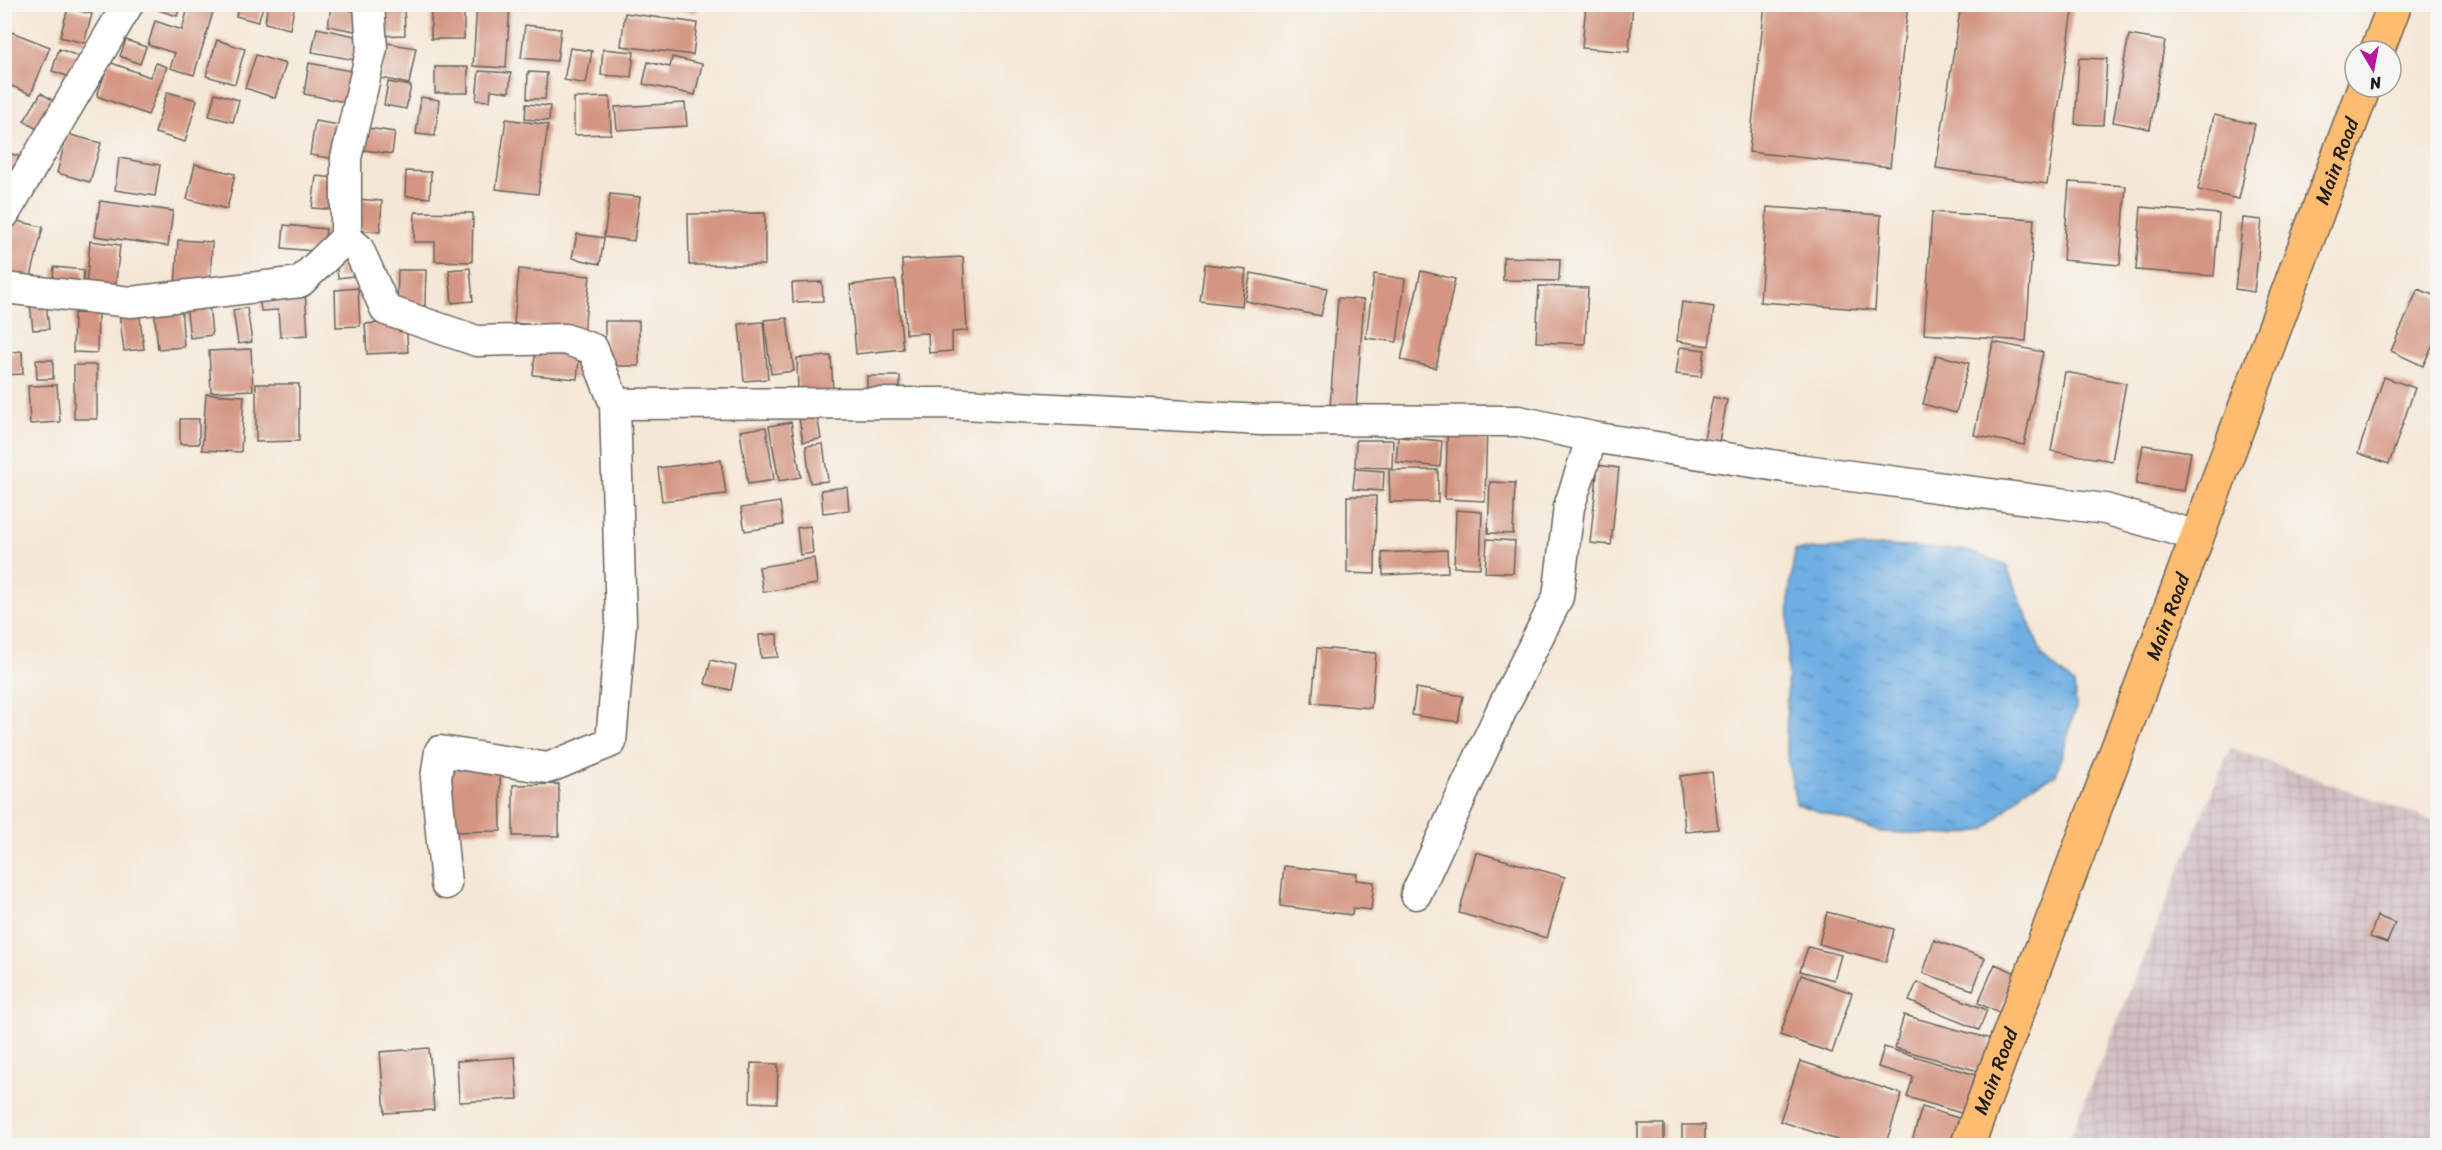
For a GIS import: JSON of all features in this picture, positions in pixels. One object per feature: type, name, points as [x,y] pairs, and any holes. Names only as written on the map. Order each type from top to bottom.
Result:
[{"type":"main road","points":[[2382,39],[2395,4]]},
{"type":"main road","name":"Main Road","points":[[1967,1146],[2360,99]]},
{"type":"street","points":[[4,214],[128,4]]},
{"type":"street","points":[[4,288],[131,302],[300,282],[346,238],[346,158],[372,48],[369,4]]},
{"type":"street","points":[[346,238],[358,248],[386,310],[477,341],[565,339],[593,349],[615,404],[621,623],[611,742],[548,768],[440,751],[436,778],[446,884]]},
{"type":"street","points":[[615,404],[944,403],[1262,420],[1519,422],[1592,437],[1797,469],[2105,509],[2197,536]]},
{"type":"street","points":[[1416,894],[1503,707],[1558,597],[1569,507],[1592,437]]},
{"type":"shaded area","points":[[2230,748],[2437,822],[2437,1145],[2066,1146]]},
{"type":"water","points":[[1887,546],[1965,550],[2006,565],[2043,657],[2074,684],[2076,707],[2056,775],[2026,789],[1985,830],[1952,835],[1880,832],[1796,804],[1786,748],[1789,594],[1795,550]]},
{"type":"building","points":[[156,4],[181,4],[177,16],[155,9]]},
{"type":"building","points":[[189,4],[214,9],[194,75],[170,68],[175,53],[148,45],[155,21],[182,30]]},
{"type":"building","points":[[239,4],[264,4],[258,22],[236,16]]},
{"type":"building","points":[[268,4],[295,4],[290,29],[265,23]]},
{"type":"building","points":[[375,4],[404,4],[405,35],[377,36]]},
{"type":"building","points":[[431,4],[464,4],[464,39],[431,39]]},
{"type":"building","points":[[477,4],[510,4],[506,68],[473,66]]},
{"type":"building","points":[[659,4],[696,4],[696,12],[659,9]]},
{"type":"building","points":[[1586,4],[1633,4],[1629,52],[1582,48]]},
{"type":"building","points":[[1765,4],[1908,4],[1890,167],[1749,152]]},
{"type":"building","points":[[1961,4],[2074,4],[2047,184],[1936,168]]},
{"type":"building","points":[[331,7],[358,12],[355,31],[328,26]]},
{"type":"building","points":[[68,8],[92,14],[84,43],[60,37]]},
{"type":"building","points":[[625,13],[697,23],[693,55],[621,46]]},
{"type":"building","points":[[525,25],[561,29],[557,61],[521,58]]},
{"type":"building","points":[[317,28],[360,37],[355,60],[312,52]]},
{"type":"building","points":[[9,31],[50,47],[31,94],[4,83],[4,42]]},
{"type":"building","points":[[2129,35],[2165,41],[2150,129],[2113,122]]},
{"type":"building","points":[[126,40],[146,47],[140,64],[120,56]]},
{"type":"building","points":[[217,40],[245,49],[235,84],[206,76]]},
{"type":"building","points":[[387,43],[416,48],[409,84],[381,78]]},
{"type":"building","points":[[570,48],[592,51],[586,84],[564,80]]},
{"type":"building","points":[[59,49],[81,57],[73,78],[52,71]]},
{"type":"building","points":[[603,49],[634,52],[631,77],[601,75]]},
{"type":"building","points":[[256,55],[286,64],[275,98],[245,88]]},
{"type":"building","points":[[672,57],[702,64],[695,95],[643,84],[648,62],[670,67]]},
{"type":"building","points":[[2079,58],[2107,59],[2103,125],[2075,124]]},
{"type":"building","points":[[109,62],[150,77],[156,63],[167,67],[148,115],[97,96]]},
{"type":"building","points":[[309,63],[351,71],[345,102],[304,94]]},
{"type":"building","points":[[435,67],[468,67],[468,93],[435,93]]},
{"type":"building","points":[[479,71],[511,73],[509,92],[491,90],[490,101],[476,100]]},
{"type":"building","points":[[528,72],[547,73],[545,99],[527,99]]},
{"type":"building","points":[[388,82],[411,86],[406,109],[384,105]]},
{"type":"building","points":[[167,92],[197,100],[185,142],[155,133]]},
{"type":"building","points":[[41,93],[57,103],[40,131],[24,121]]},
{"type":"building","points":[[215,93],[239,100],[233,122],[209,116]]},
{"type":"building","points":[[421,97],[439,100],[435,136],[416,134]]},
{"type":"building","points":[[610,97],[611,134],[574,135],[574,98]]},
{"type":"building","points":[[685,103],[687,126],[617,130],[615,107]]},
{"type":"building","points":[[526,104],[550,106],[549,121],[525,119]]},
{"type":"building","points":[[2214,115],[2255,124],[2239,199],[2198,190]]},
{"type":"building","points":[[506,119],[548,125],[538,194],[496,189]]},
{"type":"building","points":[[315,121],[346,126],[341,160],[310,155]]},
{"type":"building","points":[[361,127],[395,132],[392,154],[358,149]]},
{"type":"building","points":[[67,134],[101,143],[90,182],[57,173]]},
{"type":"building","points":[[4,152],[19,156],[5,200],[4,200]]},
{"type":"building","points":[[119,158],[160,165],[155,196],[115,190]]},
{"type":"building","points":[[195,164],[235,174],[227,209],[187,199]]},
{"type":"building","points":[[406,171],[431,172],[430,198],[405,196]]},
{"type":"building","points":[[316,176],[344,179],[341,210],[312,208]]},
{"type":"building","points":[[2069,182],[2126,186],[2120,265],[2063,260]]},
{"type":"building","points":[[610,194],[640,197],[634,241],[604,237]]},
{"type":"building","points":[[357,199],[382,201],[380,232],[355,230]]},
{"type":"building","points":[[100,201],[173,211],[168,246],[95,236]]},
{"type":"building","points":[[1767,207],[1881,215],[1875,310],[1760,302]]},
{"type":"building","points":[[2141,207],[2219,214],[2214,276],[2136,270]]},
{"type":"building","points":[[415,212],[473,213],[472,262],[435,261],[435,242],[414,242]]},
{"type":"building","points":[[1932,212],[2034,219],[2026,341],[1924,334]]},
{"type":"building","points":[[765,213],[765,265],[689,265],[688,214]]},
{"type":"building","points":[[2243,218],[2262,220],[2254,292],[2235,289]]},
{"type":"building","points":[[13,220],[43,227],[30,281],[4,276],[4,257]]},
{"type":"building","points":[[284,225],[326,229],[323,252],[282,248]]},
{"type":"building","points":[[577,234],[604,238],[600,264],[572,258]]},
{"type":"building","points":[[178,240],[212,242],[210,288],[175,286]]},
{"type":"building","points":[[90,241],[120,245],[115,290],[86,287]]},
{"type":"building","points":[[963,257],[967,331],[952,332],[952,351],[929,353],[928,333],[906,334],[902,260]]},
{"type":"building","points":[[1503,257],[1560,259],[1559,281],[1503,280]]},
{"type":"building","points":[[359,258],[361,275],[338,278],[336,261]]},
{"type":"building","points":[[1205,264],[1246,269],[1242,306],[1200,301]]},
{"type":"building","points":[[54,267],[84,270],[82,291],[52,288]]},
{"type":"building","points":[[470,268],[473,301],[452,303],[449,270]]},
{"type":"building","points":[[519,269],[590,276],[584,330],[514,323]]},
{"type":"building","points":[[398,270],[426,270],[425,306],[397,305]]},
{"type":"building","points":[[1421,271],[1455,279],[1436,368],[1401,360]]},
{"type":"building","points":[[1251,273],[1327,288],[1321,316],[1245,301]]},
{"type":"building","points":[[1374,274],[1405,279],[1397,342],[1366,338]]},
{"type":"building","points":[[896,280],[903,349],[856,354],[850,285]]},
{"type":"building","points":[[822,282],[823,301],[793,302],[792,283]]},
{"type":"building","points":[[1539,286],[1588,288],[1585,344],[1536,342]]},
{"type":"building","points":[[358,288],[360,326],[336,327],[335,290]]},
{"type":"building","points":[[2418,289],[2438,297],[2438,333],[2423,366],[2391,351]]},
{"type":"building","points":[[305,291],[308,335],[280,337],[278,310],[261,311],[259,295]]},
{"type":"building","points":[[1338,298],[1364,300],[1356,408],[1330,407]]},
{"type":"building","points":[[46,302],[49,329],[33,330],[30,304]]},
{"type":"building","points":[[209,302],[212,335],[190,338],[186,305]]},
{"type":"building","points":[[1682,302],[1714,307],[1709,346],[1677,341]]},
{"type":"building","points":[[181,305],[184,347],[158,349],[154,307]]},
{"type":"building","points":[[247,308],[252,342],[238,344],[233,310]]},
{"type":"building","points":[[139,310],[144,349],[124,351],[119,313]]},
{"type":"building","points":[[74,313],[98,314],[97,353],[73,352]]},
{"type":"building","points":[[787,318],[794,371],[771,374],[764,320]]},
{"type":"building","points":[[406,321],[408,352],[367,354],[365,324]]},
{"type":"building","points":[[605,321],[639,321],[639,366],[605,366]]},
{"type":"building","points":[[763,322],[768,379],[744,381],[739,324]]},
{"type":"building","points":[[1993,342],[2043,352],[2024,445],[1974,435]]},
{"type":"building","points":[[536,346],[580,350],[577,379],[533,375]]},
{"type":"building","points":[[1680,347],[1705,350],[1701,377],[1676,374]]},
{"type":"building","points":[[251,349],[253,390],[211,392],[209,351]]},
{"type":"building","points":[[22,351],[23,374],[4,375],[4,353]]},
{"type":"building","points":[[1936,355],[1969,363],[1956,413],[1923,404]]},
{"type":"building","points":[[831,356],[833,392],[798,394],[797,358]]},
{"type":"building","points":[[36,360],[53,360],[53,379],[37,379]]},
{"type":"building","points":[[74,365],[97,365],[97,419],[74,419]]},
{"type":"building","points":[[2065,372],[2126,383],[2112,461],[2051,451]]},
{"type":"building","points":[[867,376],[900,376],[900,395],[867,395]]},
{"type":"building","points":[[2384,377],[2415,388],[2389,464],[2358,453]]},
{"type":"building","points":[[256,384],[299,384],[299,441],[256,442]]},
{"type":"building","points":[[57,385],[60,422],[30,424],[28,386]]},
{"type":"building","points":[[206,394],[244,396],[241,452],[202,450]]},
{"type":"building","points":[[1713,397],[1727,400],[1719,442],[1704,439]]},
{"type":"building","points":[[816,410],[821,439],[803,442],[798,413]]},
{"type":"building","points":[[180,419],[199,419],[199,444],[180,444]]},
{"type":"building","points":[[791,422],[801,477],[779,481],[769,426]]},
{"type":"building","points":[[1448,422],[1487,423],[1485,501],[1445,499]]},
{"type":"building","points":[[766,427],[774,480],[748,484],[740,431]]},
{"type":"building","points":[[1398,437],[1442,441],[1440,467],[1396,462]]},
{"type":"building","points":[[1356,440],[1393,440],[1392,468],[1355,467]]},
{"type":"building","points":[[823,444],[828,481],[810,483],[806,446]]},
{"type":"building","points":[[2143,445],[2191,452],[2184,491],[2136,484]]},
{"type":"building","points":[[721,460],[726,494],[662,501],[658,468]]},
{"type":"building","points":[[1598,465],[1619,468],[1611,545],[1590,543]]},
{"type":"building","points":[[1355,469],[1384,471],[1383,491],[1353,489]]},
{"type":"building","points":[[1389,470],[1438,470],[1438,502],[1390,502]]},
{"type":"building","points":[[1490,482],[1515,483],[1513,534],[1488,533]]},
{"type":"building","points":[[847,487],[849,510],[823,513],[821,490]]},
{"type":"building","points":[[1347,496],[1376,496],[1375,574],[1347,573]]},
{"type":"building","points":[[780,502],[783,525],[745,531],[741,508]]},
{"type":"building","points":[[1456,510],[1482,512],[1480,568],[1454,567]]},
{"type":"building","points":[[810,526],[813,553],[800,555],[797,528]]},
{"type":"building","points":[[1487,539],[1515,541],[1513,573],[1485,572]]},
{"type":"building","points":[[1447,550],[1448,572],[1383,575],[1382,553]]},
{"type":"building","points":[[814,558],[817,584],[763,592],[759,567]]},
{"type":"building","points":[[777,634],[778,657],[761,658],[759,635]]},
{"type":"building","points":[[1317,648],[1376,653],[1371,708],[1312,703]]},
{"type":"building","points":[[711,660],[736,666],[731,690],[705,684]]},
{"type":"building","points":[[1416,688],[1463,696],[1458,722],[1412,715]]},
{"type":"building","points":[[447,767],[500,767],[501,831],[448,832]]},
{"type":"building","points":[[1712,772],[1718,829],[1685,832],[1680,776]]},
{"type":"building","points":[[559,784],[559,836],[513,836],[513,785]]},
{"type":"building","points":[[1476,852],[1565,877],[1547,938],[1459,913]]},
{"type":"building","points":[[1284,866],[1357,874],[1356,880],[1374,882],[1371,910],[1353,908],[1352,915],[1280,906]]},
{"type":"building","points":[[1827,912],[1894,929],[1886,962],[1819,944]]},
{"type":"building","points":[[2377,916],[2395,923],[2387,943],[2370,937]]},
{"type":"building","points":[[1934,940],[1985,958],[1973,990],[1923,973]]},
{"type":"building","points":[[1808,947],[1841,955],[1834,980],[1800,971]]},
{"type":"building","points":[[1995,964],[2016,973],[1999,1013],[1978,1003]]},
{"type":"building","points":[[1801,975],[1852,993],[1832,1053],[1780,1035]]},
{"type":"building","points":[[1917,982],[1987,1010],[1979,1030],[1909,1001]]},
{"type":"building","points":[[1904,1015],[1991,1039],[1982,1072],[1895,1048]]},
{"type":"building","points":[[1884,1047],[1986,1078],[1974,1117],[1907,1097],[1913,1077],[1878,1067]]},
{"type":"building","points":[[429,1048],[434,1110],[385,1113],[380,1052]]},
{"type":"building","points":[[515,1057],[518,1099],[459,1102],[457,1061]]},
{"type":"building","points":[[1800,1061],[1902,1094],[1885,1146],[1855,1146],[1780,1121]]},
{"type":"building","points":[[751,1063],[778,1064],[777,1103],[750,1102]]},
{"type":"building","points":[[1922,1107],[1965,1120],[1957,1146],[1929,1146],[1912,1141]]},
{"type":"building","points":[[1638,1124],[1664,1124],[1664,1146],[1638,1146]]},
{"type":"building","points":[[1682,1125],[1705,1125],[1705,1146],[1682,1146]]}]
